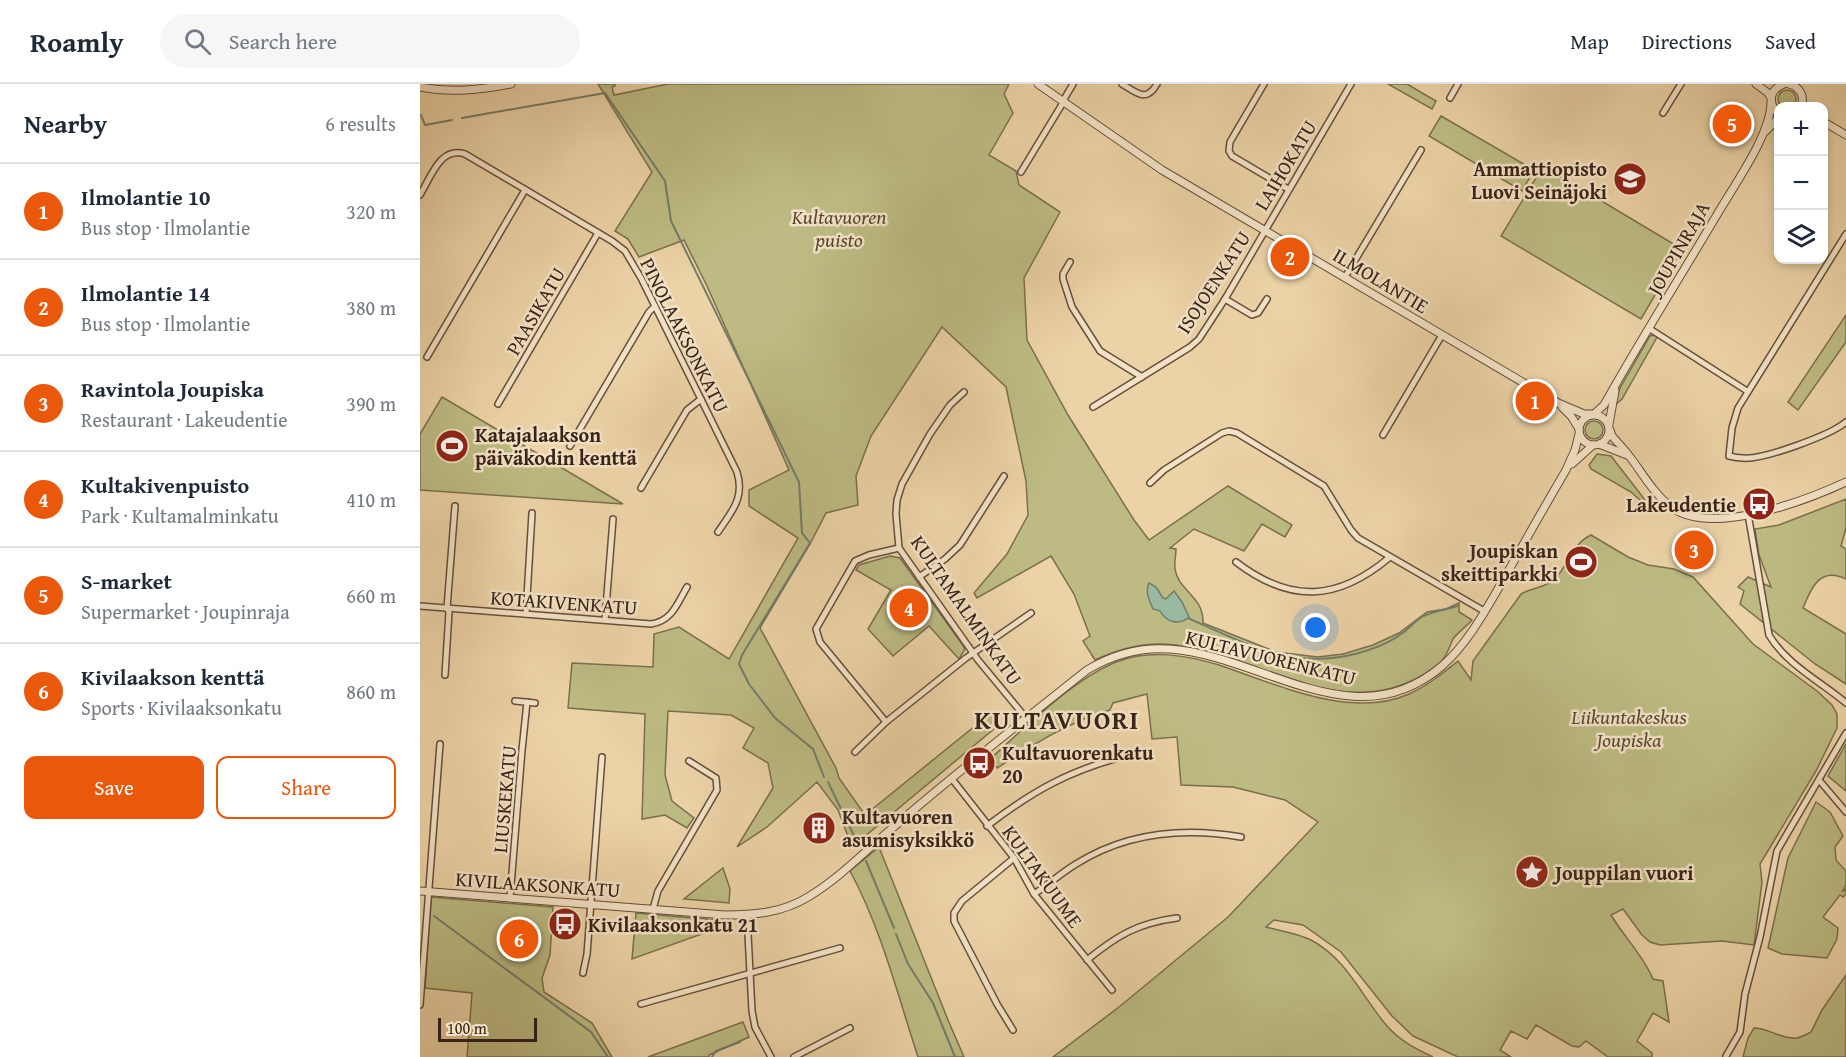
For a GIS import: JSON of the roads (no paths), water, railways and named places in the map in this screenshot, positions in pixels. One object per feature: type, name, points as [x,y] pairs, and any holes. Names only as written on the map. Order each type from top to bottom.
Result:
[{"type":"street","points":[[420,87],[460,91],[511,84]]},
{"type":"street","name":"ILMOLANTIE","points":[[1038,84],[1162,170],[1558,403],[1584,414],[1592,414]]},
{"type":"street","points":[[1021,172],[1073,84]]},
{"type":"street","points":[[1122,84],[1145,95],[1152,93],[1157,84]]},
{"type":"street","points":[[1264,84],[1230,142],[1229,151],[1232,156],[1288,189]]},
{"type":"street","name":"LAIHOKATU","points":[[1264,230],[1351,84]]},
{"type":"street","points":[[1450,98],[1458,84]]},
{"type":"street","points":[[1663,113],[1681,84]]},
{"type":"street","points":[[1756,84],[1768,93],[1774,105]]},
{"type":"street","points":[[1771,100],[1776,88],[1782,84],[1801,88]]},
{"type":"street","name":"JOUPINRAJA","points":[[1592,414],[1604,405],[1764,133],[1770,114],[1771,100]]},
{"type":"street","name":"JOUPINRAJA","points":[[1764,133],[1774,123]]},
{"type":"street","points":[[1828,124],[1846,135]]},
{"type":"street","points":[[1345,277],[1421,150]]},
{"type":"street","name":"PINOLAAKSONKATU","points":[[420,195],[442,158],[452,152],[465,154],[598,232],[625,251],[655,306],[741,483],[738,501],[718,532]]},
{"type":"street","points":[[428,357],[525,190]]},
{"type":"street","name":"ISOJOENKATU","points":[[1093,407],[1199,339],[1225,299],[1264,230]]},
{"type":"street","name":"PAASIKATU","points":[[498,404],[598,232]]},
{"type":"street","points":[[1846,234],[1738,408],[1732,428],[1729,456],[1744,459],[1758,457],[1834,431],[1846,422]]},
{"type":"street","points":[[1070,262],[1063,279],[1072,307],[1100,351],[1142,377]]},
{"type":"street","points":[[1225,299],[1252,315],[1258,313],[1267,299]]},
{"type":"street","points":[[570,446],[649,312],[655,306]]},
{"type":"street","points":[[1650,329],[1748,391]]},
{"type":"street","points":[[1383,435],[1442,334]]},
{"type":"street","name":"JOUPINRAJA","points":[[1609,427],[1610,408],[1619,380]]},
{"type":"street","name":"KULTAMALMINKATU","points":[[964,392],[950,405],[930,434],[902,484],[896,514],[899,548],[973,653],[1026,718]]},
{"type":"street","points":[[641,488],[687,410],[701,399]]},
{"type":"street","name":"ILMOLANTIE","points":[[1558,403],[1571,416],[1579,431]]},
{"type":"street","points":[[1629,455],[1584,442],[1579,431],[1582,419],[1592,414],[1603,417],[1612,436],[1629,455],[1663,500],[1674,509],[1705,519],[1748,514],[1793,502],[1846,482]]},
{"type":"street","points":[[1596,445],[1606,439],[1609,427]]},
{"type":"street","points":[[1150,483],[1164,470],[1222,433],[1229,431],[1237,433],[1324,486],[1358,538],[1485,610]]},
{"type":"street","name":"KULTAVUORENKATU","points":[[653,909],[747,915],[779,910],[808,898],[1087,670],[1100,662],[1125,653],[1150,649],[1191,652],[1333,694],[1367,697],[1407,688],[1442,666],[1485,610],[1566,471],[1575,450],[1579,431]]},
{"type":"street","name":"KULTAVUORENKATU","points":[[1566,471],[1582,453],[1596,445]]},
{"type":"street","points":[[920,577],[960,545],[1004,476]]},
{"type":"street","points":[[446,675],[449,612],[447,608],[455,506]]},
{"type":"street","points":[[526,614],[532,513]]},
{"type":"street","points":[[1748,514],[1769,635],[1774,643],[1798,665],[1846,703]]},
{"type":"street","points":[[605,620],[613,519]]},
{"type":"street","points":[[886,722],[820,642],[816,629],[855,561],[899,548]]},
{"type":"street","points":[[1236,562],[1254,576],[1272,585],[1305,592],[1342,587],[1358,580],[1390,557]]},
{"type":"street","name":"KOTAKIVENKATU","points":[[420,606],[651,624],[662,622],[669,616],[687,587]]},
{"type":"street","points":[[855,752],[886,722],[973,653],[1031,613]]},
{"type":"street","points":[[515,701],[535,703]]},
{"type":"street","name":"LIUSKEKATU","points":[[510,898],[527,702]]},
{"type":"street","points":[[1726,1056],[1740,1032],[1745,994],[1758,946],[1777,851],[1846,733]]},
{"type":"street","points":[[420,1005],[440,744]]},
{"type":"street","points":[[987,826],[1052,782],[1089,766],[1125,756]]},
{"type":"street","points":[[583,973],[587,954],[602,757]]},
{"type":"street","points":[[653,909],[658,891],[717,790],[716,778],[689,761]]},
{"type":"street","name":"KULTAKUUME","points":[[952,779],[1014,858],[1034,894],[1112,990]]},
{"type":"street","points":[[1818,780],[1846,812]]},
{"type":"street","points":[[1034,894],[1076,864],[1129,840],[1189,831],[1241,837]]},
{"type":"street","points":[[1013,1030],[954,921],[954,914],[962,901],[1014,858]]},
{"type":"street","name":"KIVILAAKSONKATU","points":[[420,891],[653,909]]},
{"type":"street","points":[[747,915],[752,1011],[755,1028],[771,1057]]},
{"type":"street","points":[[1087,960],[1109,942],[1130,930],[1155,921],[1177,918]]},
{"type":"street","points":[[641,1004],[840,948]]},
{"type":"street","points":[[794,1057],[850,1028]]},
{"type":"waterway","points":[[462,118],[605,93],[665,181],[671,221],[799,482],[802,533],[810,543],[742,655],[739,664],[749,684],[775,718],[813,749],[824,777]]},
{"type":"waterway","points":[[421,115],[425,125],[452,120]]},
{"type":"waterway","points":[[1188,618],[1249,645],[1310,659],[1355,654],[1379,646],[1396,638],[1426,615],[1457,606]]},
{"type":"waterway","points":[[828,782],[858,844]]},
{"type":"waterway","points":[[866,861],[894,928]]},
{"type":"waterway","points":[[434,916],[591,1032],[608,1057]]},
{"type":"waterway","points":[[896,934],[908,964],[933,1003],[955,1057]]},
{"type":"waterway","points":[[712,1057],[716,1051],[740,1042]]},
{"type":"place","name":"S-market","points":[[1732,124]]},
{"type":"place","name":"Ammattiopisto Luovi Seinäjoki","points":[[1630,179]]},
{"type":"place","name":"Ilmolantie 14","points":[[1290,257]]},
{"type":"place","name":"Ilmolantie 10","points":[[1535,401]]},
{"type":"place","name":"Katajalaakson päiväkodin kenttä","points":[[452,446]]},
{"type":"place","name":"Lakeudentie","points":[[1759,504]]},
{"type":"place","name":"Ravintola Joupiska","points":[[1694,550]]},
{"type":"place","name":"Joupiskan skeittiparkki","points":[[1581,562]]},
{"type":"place","name":"Kultakivenpuisto","points":[[909,608]]},
{"type":"place","name":"Kultavuorenkatu 20","points":[[979,763]]},
{"type":"place","name":"Kultavuoren asumisyksikkö","points":[[819,828]]},
{"type":"place","name":"Jouppilan vuori","points":[[1532,872]]},
{"type":"place","name":"Kivilaaksonkatu 21","points":[[565,924]]},
{"type":"place","name":"Kivilaakson kenttä","points":[[519,939]]},
{"type":"district","name":"KULTAVUORI","points":[[1057,719]]},
{"type":"park label","name":"Kultavuoren puisto","points":[[839,228]]},
{"type":"park label","name":"Liikuntakeskus Joupiska","points":[[1629,728]]}]
